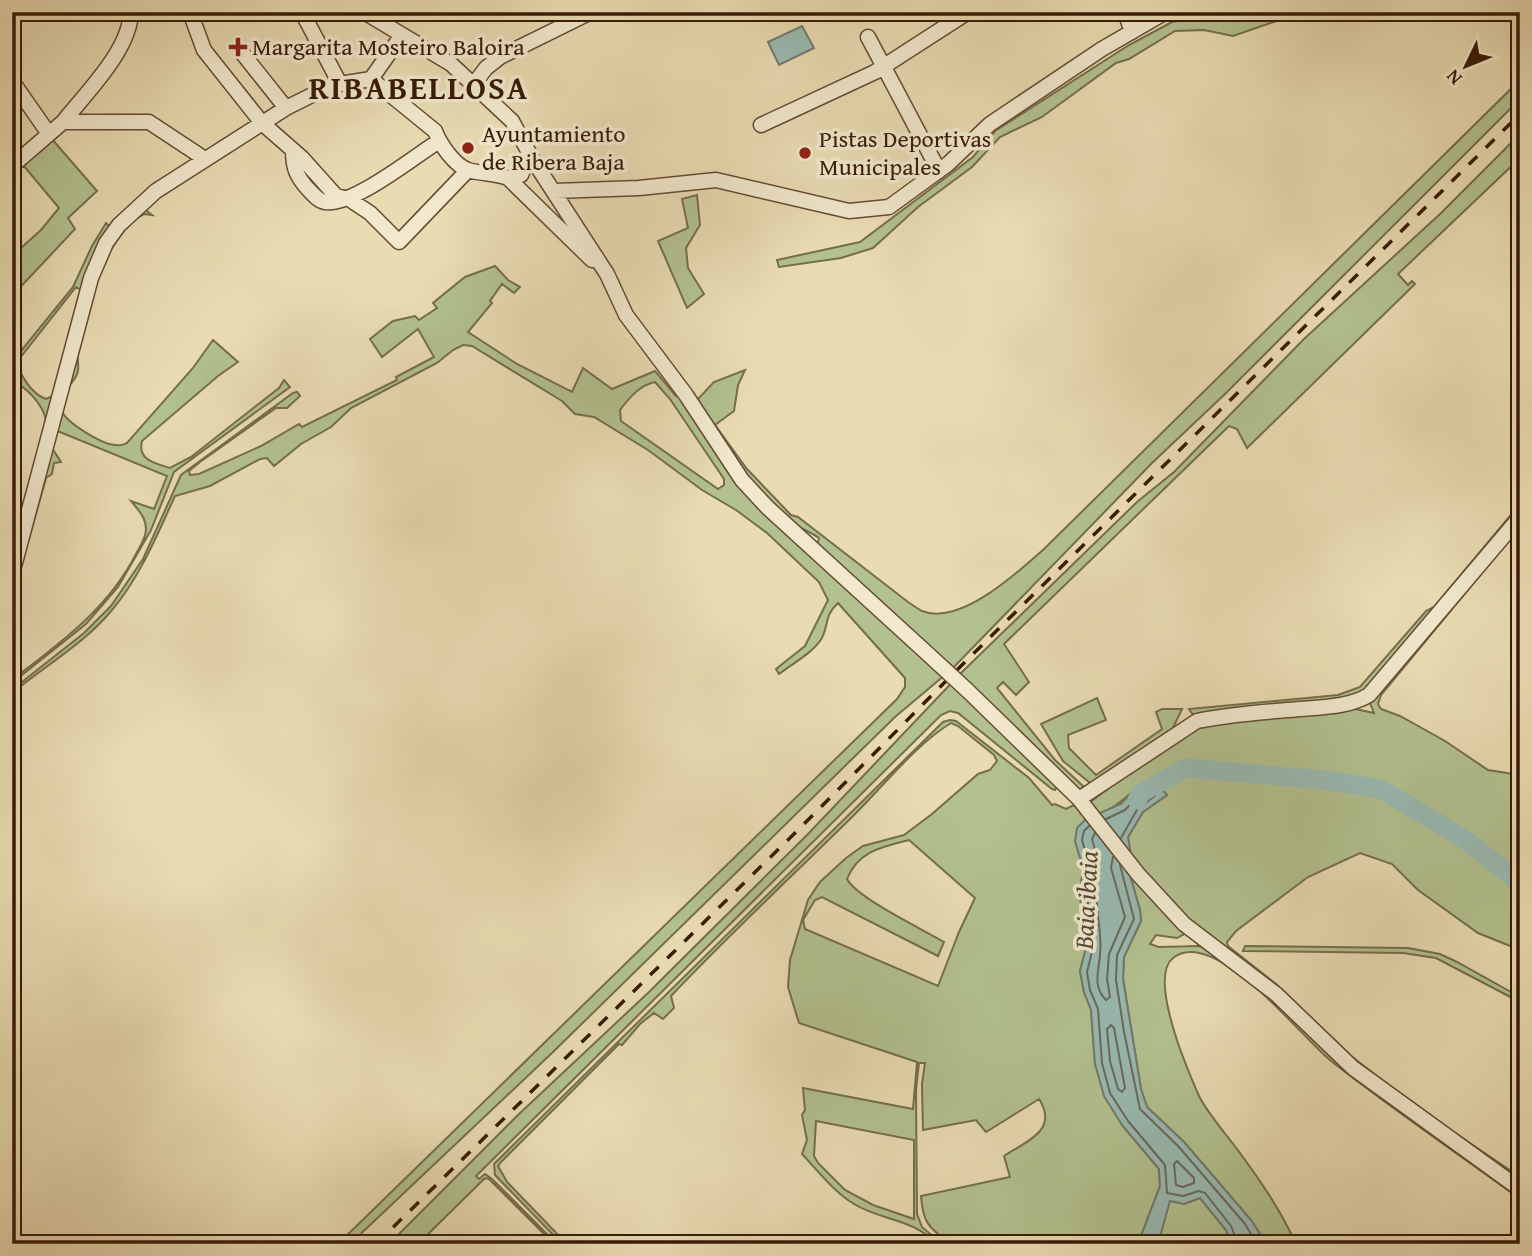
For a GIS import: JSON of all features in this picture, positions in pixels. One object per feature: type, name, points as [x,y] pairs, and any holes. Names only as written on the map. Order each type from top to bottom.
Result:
[{"type":"street","points":[[12,166],[63,121],[118,52],[131,21],[131,12]]},
{"type":"street","points":[[302,12],[340,84]]},
{"type":"street","points":[[364,12],[383,16],[402,35],[451,64],[512,121],[530,154],[607,274],[626,315],[754,493],[967,690],[1080,799],[1139,874],[1184,925],[1276,994],[1353,1068],[1520,1189]]},
{"type":"street","points":[[474,84],[486,68],[500,57],[590,12]]},
{"type":"street","points":[[761,125],[875,72],[968,12]]},
{"type":"street","points":[[1125,12],[1132,32]]},
{"type":"street","points":[[555,191],[639,188],[716,180],[849,211],[888,207],[940,171],[990,124],[1166,12]]},
{"type":"street","points":[[196,14],[204,50],[262,123],[293,150],[336,196],[349,200],[370,213],[399,242],[468,170]]},
{"type":"street","points":[[12,575],[91,278],[106,243],[119,225],[156,191],[286,108],[340,84],[371,79],[402,35]]},
{"type":"street","points":[[868,37],[940,171]]},
{"type":"street","points":[[243,54],[286,108]]},
{"type":"street","points":[[371,79],[435,131],[439,141],[461,165],[468,170],[496,173],[508,178],[607,274]]},
{"type":"street","points":[[12,81],[49,134]]},
{"type":"street","points":[[63,121],[149,122],[205,159]]},
{"type":"street","points":[[349,200],[439,141]]},
{"type":"street","points":[[508,178],[521,175],[530,154]]},
{"type":"street","points":[[1080,799],[1197,722],[1218,717],[1357,702],[1369,695],[1520,517]]},
{"type":"green space","points":[[1248,12],[1292,12],[1285,18],[1233,36],[1204,30],[1175,31],[1129,59],[1116,63],[1042,117],[1000,137],[972,167],[918,207],[873,248],[841,258],[779,267],[777,260],[860,242],[973,157],[995,131],[1129,45],[1172,22],[1196,17],[1239,17]]},
{"type":"green space","points":[[1520,80],[1520,99],[1225,394],[1152,463],[952,669],[895,717],[553,1052],[350,1244],[338,1244],[897,699],[905,687],[905,678],[838,603],[827,620],[818,643],[779,674],[776,669],[805,646],[828,600],[819,582],[767,533],[648,450],[594,417],[575,414],[562,401],[472,346],[463,345],[437,363],[351,408],[331,427],[301,444],[274,466],[267,458],[260,459],[210,486],[175,496],[139,570],[112,610],[77,644],[12,693],[12,690],[84,633],[111,606],[143,559],[181,475],[293,393],[297,392],[300,396],[287,408],[276,408],[200,462],[189,471],[190,475],[199,474],[261,446],[299,424],[302,427],[397,380],[396,377],[434,357],[418,329],[382,357],[370,339],[393,321],[415,316],[419,320],[437,308],[433,303],[465,277],[495,266],[508,280],[520,287],[514,293],[502,284],[490,301],[492,303],[468,332],[517,364],[572,392],[583,368],[612,389],[655,371],[676,396],[678,395],[729,470],[817,546],[819,538],[791,522],[751,481],[695,402],[714,382],[745,370],[738,385],[734,411],[715,425],[747,469],[791,515],[798,517],[922,611],[937,614],[970,604],[987,595],[1043,550]],"holes":[[[655,382],[670,399],[724,479],[724,485],[718,489],[621,421],[620,410],[644,386]]]},
{"type":"green space","points":[[1520,134],[1520,158],[1398,274],[1408,285],[1412,281],[1415,284],[1247,448],[1237,429],[1229,426],[1004,644],[1029,682],[1016,695],[1003,682],[997,688],[1055,760],[1083,786],[1081,791],[1067,780],[1055,790],[1052,789],[958,713],[950,711],[941,715],[476,1176],[479,1179],[485,1174],[492,1179],[557,1244],[488,1178],[418,1244],[389,1244],[808,834],[961,673],[1137,502],[1174,472],[1304,339],[1440,214]]},
{"type":"green space","points":[[51,138],[97,191],[68,218],[75,229],[12,296],[12,256],[41,230],[59,208],[24,166],[12,173],[12,170]]},
{"type":"green space","points":[[697,195],[700,225],[686,248],[688,268],[704,294],[687,308],[658,241],[688,228],[682,199]]},
{"type":"green space","points":[[143,208],[152,215],[144,214],[130,224],[118,238],[99,276],[85,318],[78,356],[78,373],[68,388],[61,409],[64,414],[76,426],[102,441],[119,445],[127,443],[193,368],[213,340],[238,362],[142,441],[142,453],[148,460],[170,468],[191,457],[279,388],[284,380],[290,387],[174,472],[151,530],[118,587],[86,624],[12,683],[12,680],[82,624],[112,592],[125,574],[146,532],[143,517],[131,501],[154,509],[167,476],[55,430],[54,427],[97,272],[117,234]]},
{"type":"green space","points":[[106,223],[112,229],[84,292],[76,287],[17,365],[36,394],[46,399],[55,395],[12,557],[12,546],[46,420],[34,397],[12,381],[12,362],[73,287]]},
{"type":"green space","points":[[52,448],[61,462],[54,463],[52,474],[46,478],[12,599],[12,587],[47,452]]},
{"type":"green space","points":[[1520,504],[1520,508],[1374,685],[1357,697],[1194,716],[1189,709],[1338,695],[1360,687],[1426,611],[1434,607]]},
{"type":"green space","points":[[1520,522],[1520,527],[1381,695],[1378,704],[1381,709],[1400,716],[1445,741],[1488,770],[1520,775],[1520,950],[1478,933],[1418,890],[1392,864],[1360,853],[1308,877],[1236,931],[1227,942],[1228,946],[1276,984],[1351,1056],[1421,1110],[1520,1177],[1520,1185],[1393,1095],[1345,1056],[1268,982],[1202,934],[1169,900],[1161,907],[1186,933],[1177,938],[1156,935],[1150,944],[1159,947],[1200,946],[1266,990],[1346,1069],[1520,1196],[1520,1199],[1331,1061],[1257,988],[1234,970],[1211,957],[1191,952],[1173,958],[1168,965],[1165,988],[1170,1015],[1180,1049],[1200,1098],[1262,1183],[1296,1244],[1263,1244],[1264,1240],[1251,1220],[1184,1142],[1147,1107],[1141,1089],[1123,979],[1124,957],[1141,921],[1127,865],[1131,856],[1128,837],[1143,812],[1167,795],[1152,778],[1114,807],[1098,815],[1089,803],[1173,740],[1209,722],[1351,708],[1374,713],[1370,703]]},
{"type":"green space","points":[[1097,698],[1106,720],[1068,735],[1069,748],[1096,775],[1162,729],[1156,712],[1162,709],[1182,709],[1171,732],[1095,787],[1063,761],[1041,724]]},
{"type":"green space","points":[[956,721],[1029,778],[1052,805],[1066,809],[1074,805],[1081,806],[1090,818],[1075,841],[1083,868],[1080,892],[1085,952],[1080,971],[1091,1010],[1095,1064],[1122,1125],[1159,1169],[1160,1186],[1138,1244],[950,1244],[937,1233],[928,1224],[923,1213],[921,1196],[1010,1177],[1004,1156],[1038,1134],[1045,1119],[1039,1099],[986,1132],[976,1120],[923,1130],[922,1084],[925,1063],[919,1063],[916,1090],[917,1214],[922,1227],[942,1244],[937,1244],[907,1224],[854,1204],[833,1187],[802,1154],[807,1140],[802,1115],[805,1110],[803,1088],[913,1109],[917,1062],[799,1023],[788,987],[790,960],[808,900],[820,882],[863,846],[904,835],[978,774],[990,770],[997,761],[994,755],[951,723],[912,755],[693,973],[671,996],[674,1008],[663,1019],[654,1013],[640,1024],[622,1045],[619,1044],[498,1166],[507,1182],[567,1244],[562,1244],[495,1175],[494,1164],[943,722]],"holes":[[[909,840],[975,898],[938,986],[805,929],[803,920],[815,900],[822,897],[938,956],[944,942],[876,904],[853,887],[847,879],[864,856],[880,848]],[[816,1121],[914,1140],[914,1219],[873,1205],[845,1190],[814,1156]]]},
{"type":"green space","points":[[1245,946],[1408,948],[1440,954],[1520,997],[1520,1002],[1436,958],[1403,953],[1243,951]]},
{"type":"green space","points":[[1200,1198],[1226,1230],[1232,1244],[1158,1244],[1169,1200],[1184,1204]]},
{"type":"water","points":[[802,26],[814,48],[779,65],[768,42]]},
{"type":"water","points":[[1153,778],[1167,795],[1143,812],[1128,837],[1131,856],[1127,865],[1141,921],[1124,957],[1123,979],[1141,1089],[1147,1107],[1184,1142],[1251,1220],[1264,1240],[1263,1244],[1232,1244],[1226,1230],[1200,1198],[1184,1204],[1170,1201],[1158,1244],[1138,1244],[1160,1186],[1159,1169],[1122,1125],[1104,1096],[1095,1064],[1091,1010],[1080,971],[1085,952],[1080,892],[1083,868],[1075,841],[1077,828],[1086,819],[1121,804],[1138,786]]},
{"type":"waterway","name":"Baia ibaia","points":[[1137,800],[1141,793],[1186,768],[1324,780],[1381,789],[1466,840],[1520,883]]},
{"type":"railway","points":[[376,1244],[1520,114]]},
{"type":"place","name":"Margarita Mosteiro Baloira","points":[[238,47]]},
{"type":"place","name":"Ayuntamiento de Ribera Baja","points":[[468,148]]},
{"type":"place","name":"Pistas Deportivas Municipales","points":[[805,153]]},
{"type":"district","name":"RIBABELLOSA","points":[[419,88]]}]
